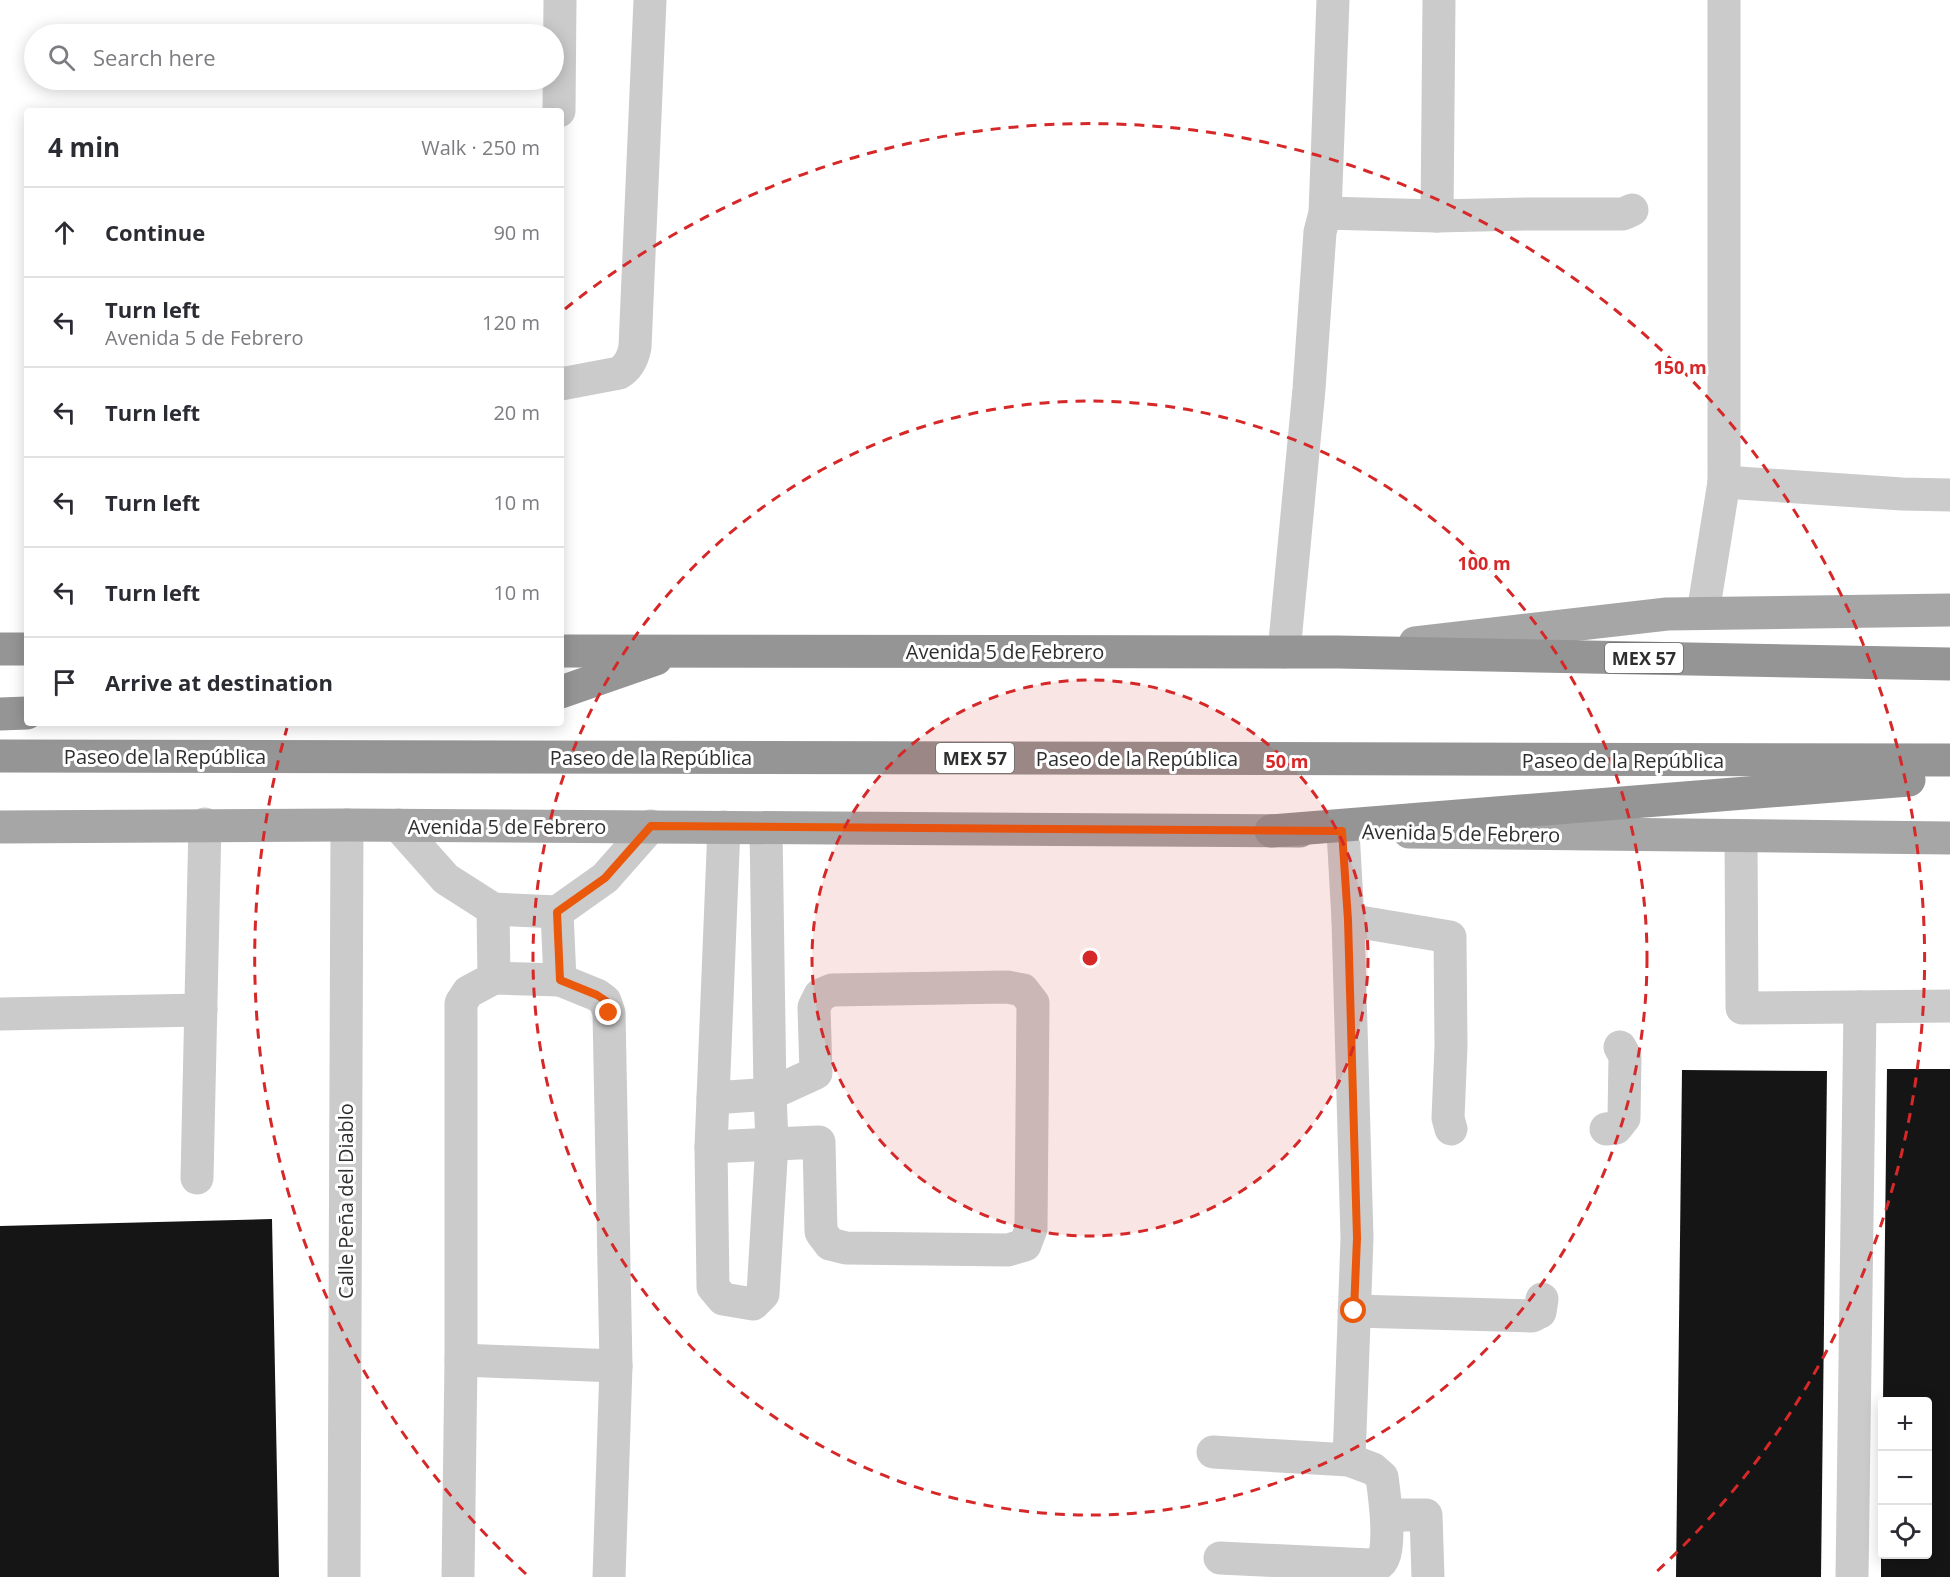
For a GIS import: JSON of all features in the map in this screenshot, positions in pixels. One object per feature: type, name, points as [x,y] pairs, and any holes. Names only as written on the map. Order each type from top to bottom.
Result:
[{"type":"highway","points":[[0,649],[24,649]]},
{"type":"highway","points":[[564,691],[683,650]]},
{"type":"highway","name":"Avenida 5 de Febrero","points":[[564,651],[1338,651]]},
{"type":"highway","name":"MEX 57","points":[[1338,651],[1950,664]]},
{"type":"highway","points":[[0,714],[24,713]]},
{"type":"highway","name":"Paseo de la República","points":[[0,756],[1950,760]]},
{"type":"highway","points":[[1271,831],[1950,776]]},
{"type":"main road","name":"Avenida 5 de Febrero","points":[[1338,651],[1667,614],[1950,610]]},
{"type":"main road","name":"Avenida 5 de Febrero","points":[[0,827],[205,824],[651,826],[1950,838]]},
{"type":"street","points":[[560,0],[560,24]]},
{"type":"street","points":[[564,383],[619,373],[626,369],[634,355],[650,0]]},
{"type":"street","points":[[1284,652],[1309,389],[1320,232],[1325,213],[1333,0]]},
{"type":"street","points":[[1437,216],[1439,0]]},
{"type":"street","points":[[1704,613],[1724,482],[1724,0]]},
{"type":"street","points":[[559,90],[559,108]]},
{"type":"street","points":[[1325,213],[1437,216],[1623,214],[1632,210]]},
{"type":"street","points":[[1724,482],[1950,495]]},
{"type":"street","points":[[197,1178],[205,824]]},
{"type":"street","name":"Calle Peña del Diablo","points":[[344,1577],[347,825]]},
{"type":"street","points":[[398,825],[446,879],[493,909],[557,912],[605,878],[651,826]]},
{"type":"street","points":[[724,827],[711,1147],[713,1287],[723,1299],[753,1304],[763,1294],[772,1143],[766,828]]},
{"type":"street","points":[[1342,831],[1348,920],[1357,1238],[1349,1460]]},
{"type":"street","points":[[1741,836],[1742,1008],[1950,1006]]},
{"type":"street","points":[[493,909],[494,978]]},
{"type":"street","points":[[557,912],[560,980]]},
{"type":"street","points":[[1348,920],[1450,938],[1451,1046],[1448,1119],[1451,1128]]},
{"type":"street","points":[[458,1577],[461,1360],[461,1003],[468,992],[494,978],[560,980],[606,1001],[609,1013],[616,1366],[609,1577]]},
{"type":"street","points":[[711,1147],[819,1142],[821,1232],[830,1244],[846,1248],[997,1250],[1008,1250],[1025,1245],[1031,1229],[1033,1003],[1023,990],[1007,987],[832,990],[820,995],[814,1007],[816,1073],[770,1094],[713,1098]]},
{"type":"street","points":[[1852,1577],[1860,1006]]},
{"type":"street","points":[[0,1014],[201,1010]]},
{"type":"street","points":[[1606,1129],[1616,1128],[1624,1118],[1625,1056],[1620,1047]]},
{"type":"street","points":[[1354,1311],[1532,1316],[1540,1312],[1542,1299]]},
{"type":"street","points":[[461,1360],[616,1366]]},
{"type":"street","points":[[1213,1452],[1349,1460],[1373,1469],[1382,1477],[1388,1515],[1384,1556],[1380,1562],[1370,1566],[1220,1558]]},
{"type":"street","points":[[1388,1515],[1426,1515],[1428,1577]]},
{"type":"building","points":[[1887,1069],[1950,1069],[1950,1577],[1881,1577],[1881,1559],[1932,1559],[1932,1397],[1883,1397]]},
{"type":"building","points":[[1682,1070],[1827,1071],[1821,1577],[1676,1577]]},
{"type":"building","points":[[272,1219],[279,1577],[0,1577],[0,1226]]},
{"type":"route","points":[[609,1013],[606,1001],[560,980],[557,912],[605,878],[651,826],[1342,831],[1348,920],[1357,1238],[1354,1311]]}]
